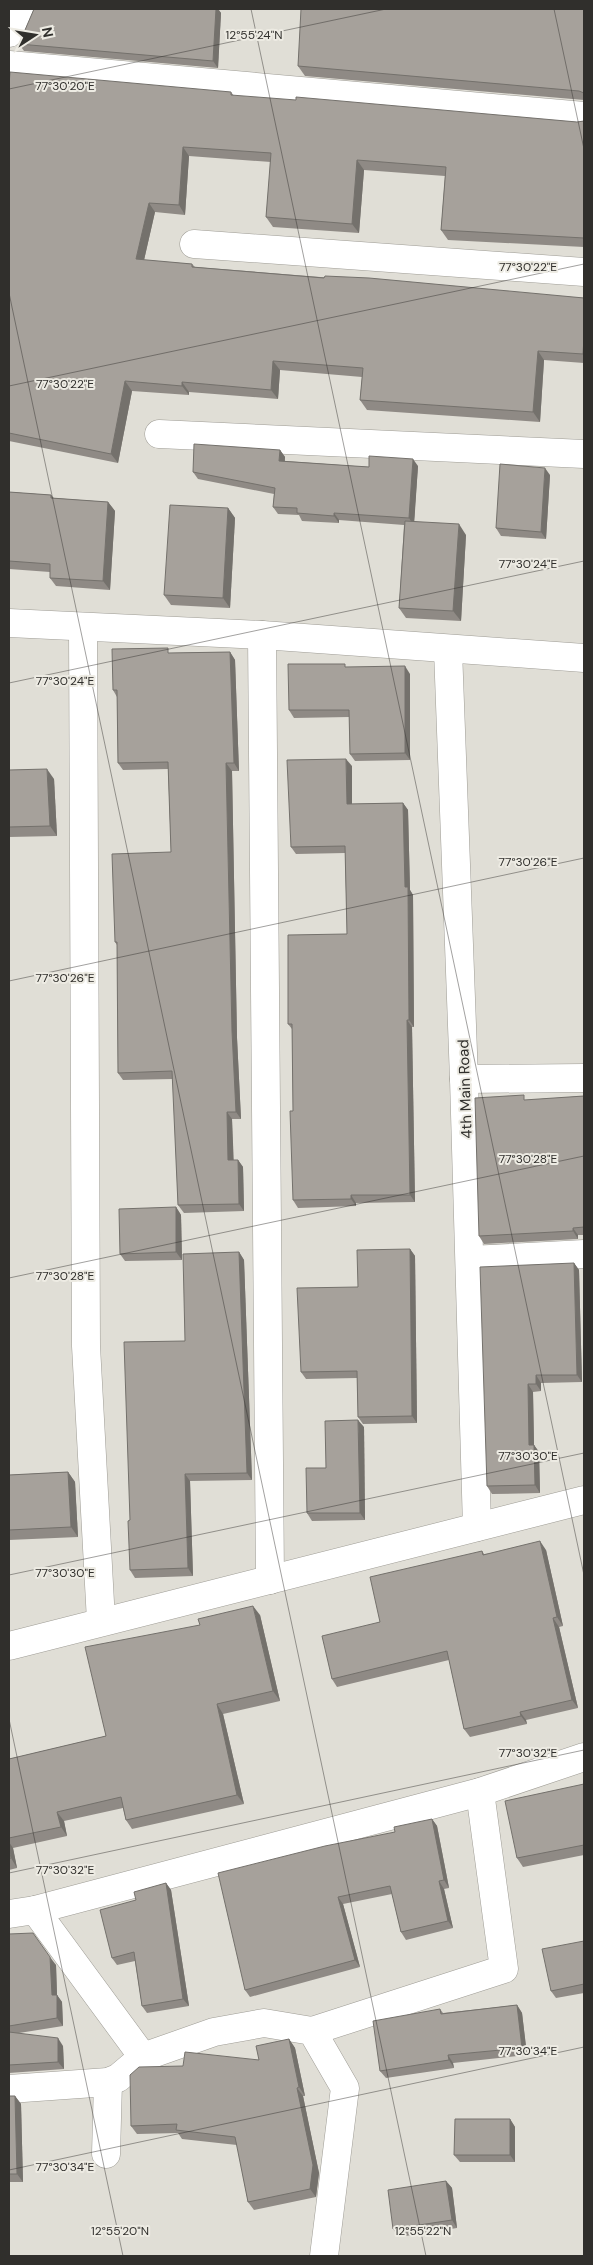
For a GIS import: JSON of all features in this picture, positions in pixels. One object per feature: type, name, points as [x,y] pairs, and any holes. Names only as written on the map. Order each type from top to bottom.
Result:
[{"type":"street","points":[[9,33],[21,9]]},
{"type":"street","points":[[9,65],[584,116]]},
{"type":"street","points":[[194,244],[584,272]]},
{"type":"street","points":[[160,434],[584,454]]},
{"type":"street","points":[[9,623],[262,635],[448,650],[584,658]]},
{"type":"street","points":[[83,627],[86,1346],[101,1621]]},
{"type":"street","points":[[262,635],[270,1580]]},
{"type":"street","name":"4th Main Road","points":[[448,650],[464,1078],[477,1528]]},
{"type":"street","points":[[464,1078],[584,1078]]},
{"type":"street","points":[[470,1260],[584,1254]]},
{"type":"street","points":[[9,1646],[101,1621],[584,1500]]},
{"type":"street","points":[[143,2057],[22,1912],[480,1792],[584,1757]]},
{"type":"street","points":[[9,2089],[108,2082],[118,2078],[143,2057],[214,2032],[264,2023],[312,2031],[504,1969],[480,1792]]},
{"type":"street","points":[[312,2031],[345,2088],[324,2256]]},
{"type":"street","points":[[106,2154],[108,2082]]},
{"type":"building","points":[[34,9],[216,9],[213,61],[19,44]]},
{"type":"building","points":[[301,9],[584,9],[584,93],[579,91],[298,66]]},
{"type":"building","points":[[10,72],[231,92],[231,95],[296,100],[296,97],[577,122],[584,121],[584,238],[441,230],[446,167],[357,160],[352,224],[266,217],[271,153],[183,147],[179,205],[149,203],[136,259],[192,264],[192,267],[324,278],[325,276],[369,278],[584,298],[583,354],[538,351],[533,412],[360,400],[363,368],[273,361],[271,390],[182,382],[182,386],[125,381],[111,454],[9,433]]},
{"type":"building","points":[[194,444],[280,450],[279,461],[369,467],[369,456],[413,459],[409,518],[334,513],[334,516],[297,513],[297,508],[273,507],[275,488],[193,472]]},
{"type":"building","points":[[500,464],[545,468],[541,532],[496,528]]},
{"type":"building","points":[[9,492],[51,495],[51,498],[108,502],[103,581],[50,578],[50,564],[9,561]]},
{"type":"building","points":[[170,505],[228,508],[223,598],[164,595]]},
{"type":"building","points":[[405,521],[459,524],[453,611],[399,608]]},
{"type":"building","points":[[168,648],[168,653],[230,652],[234,763],[226,763],[232,1031],[236,1112],[227,1112],[228,1160],[238,1160],[239,1204],[178,1205],[172,1071],[118,1073],[117,942],[115,942],[112,854],[171,852],[168,762],[118,763],[117,690],[113,690],[112,649]]},
{"type":"building","points":[[288,664],[345,664],[345,667],[405,666],[405,753],[350,754],[349,710],[289,710]]},
{"type":"building","points":[[346,759],[347,804],[403,803],[405,887],[408,887],[409,1020],[407,1020],[410,1195],[351,1195],[351,1199],[293,1200],[290,1111],[293,1111],[292,1024],[288,1024],[288,935],[347,934],[345,846],[291,847],[287,760]]},
{"type":"building","points":[[47,769],[50,826],[9,827],[9,770]]},
{"type":"building","points":[[524,1095],[524,1100],[584,1096],[584,1227],[573,1228],[573,1231],[479,1236],[475,1098]]},
{"type":"building","points":[[176,1207],[176,1252],[120,1254],[119,1209]]},
{"type":"building","points":[[410,1249],[412,1416],[358,1417],[357,1371],[301,1372],[297,1288],[358,1287],[357,1250]]},
{"type":"building","points":[[239,1252],[247,1473],[185,1474],[188,1568],[130,1570],[124,1342],[185,1341],[183,1254]]},
{"type":"building","points":[[574,1263],[577,1375],[536,1375],[536,1384],[528,1384],[529,1445],[534,1445],[535,1485],[487,1486],[480,1267]]},
{"type":"building","points":[[358,1420],[360,1513],[307,1513],[306,1468],[326,1468],[325,1421]]},
{"type":"building","points":[[68,1472],[71,1527],[9,1530],[9,1475]]},
{"type":"building","points":[[540,1541],[557,1617],[553,1618],[572,1700],[520,1712],[521,1716],[464,1729],[447,1651],[332,1679],[322,1636],[380,1622],[370,1577],[482,1551],[483,1555]]},
{"type":"building","points":[[253,1606],[273,1691],[217,1704],[237,1795],[126,1820],[121,1797],[57,1812],[61,1827],[9,1838],[9,1759],[106,1736],[85,1647],[200,1625],[198,1619]]},
{"type":"building","points":[[584,1784],[584,1845],[517,1858],[505,1801]]},
{"type":"building","points":[[432,1819],[444,1880],[439,1881],[448,1921],[401,1932],[390,1886],[338,1897],[355,1960],[245,1990],[218,1873],[325,1846],[395,1832],[394,1827]]},
{"type":"building","points":[[166,1883],[183,1999],[142,2006],[134,1952],[112,1958],[100,1910],[136,1900],[134,1892]]},
{"type":"building","points":[[33,1933],[50,1957],[52,1995],[57,1995],[57,2018],[9,2026],[9,1934]]},
{"type":"building","points":[[584,1941],[584,1984],[551,1991],[542,1949]]},
{"type":"building","points":[[517,2005],[522,2048],[448,2055],[449,2060],[380,2071],[373,2021],[440,2009],[441,2014]]},
{"type":"building","points":[[9,2032],[58,2038],[58,2062],[9,2065]]},
{"type":"building","points":[[289,2039],[313,2165],[310,2189],[248,2202],[235,2137],[176,2130],[177,2124],[131,2126],[130,2075],[139,2067],[183,2066],[185,2052],[259,2060],[256,2046]]},
{"type":"building","points":[[9,2096],[15,2096],[17,2174],[9,2174]]},
{"type":"building","points":[[455,2119],[510,2119],[510,2155],[454,2155]]},
{"type":"building","points":[[446,2181],[452,2220],[393,2229],[388,2190]]}]
